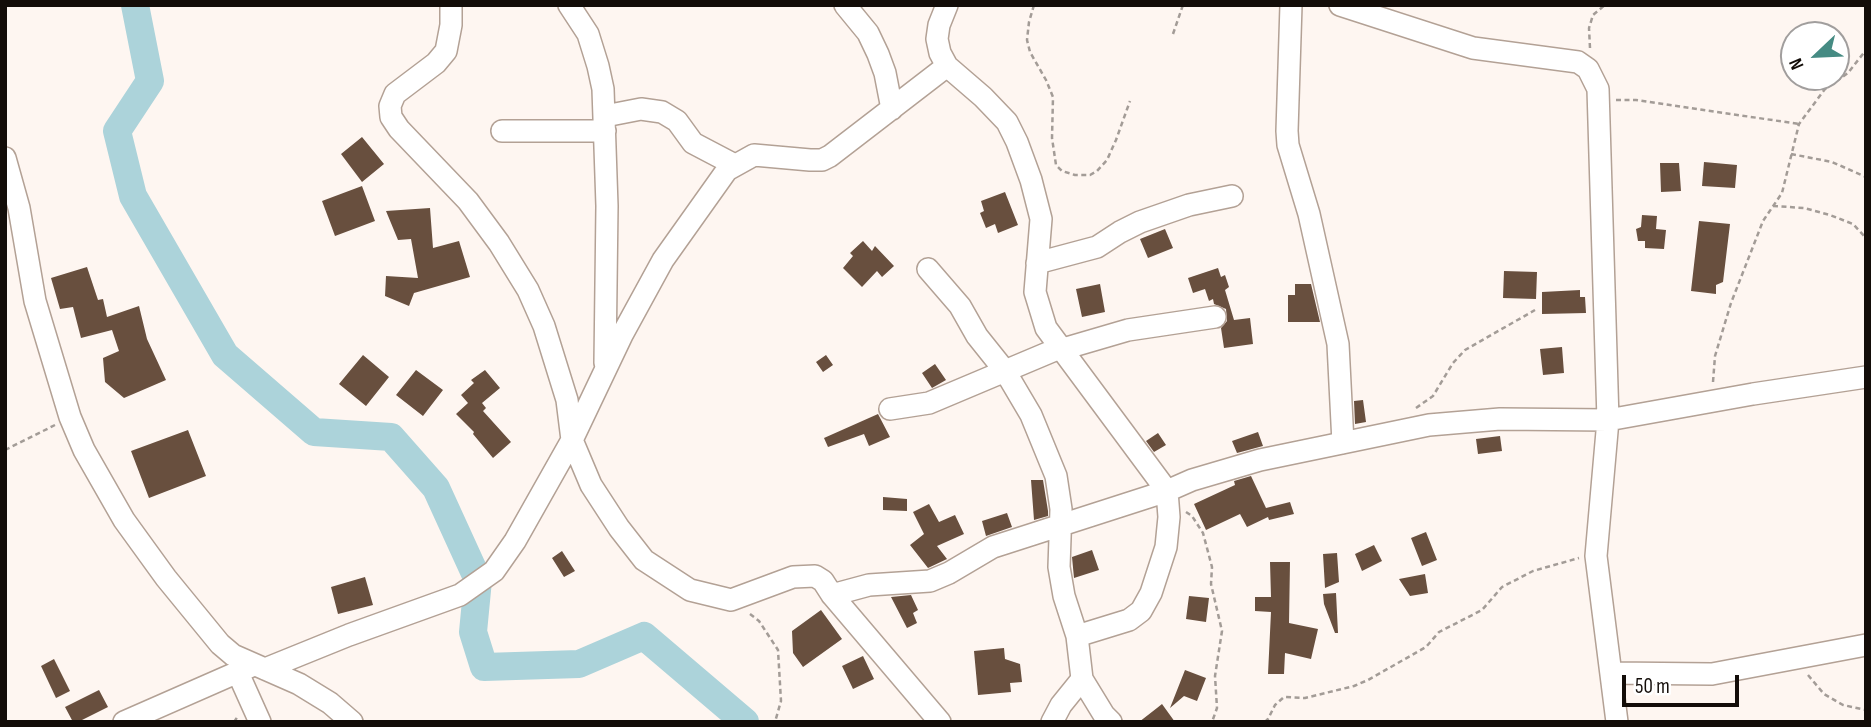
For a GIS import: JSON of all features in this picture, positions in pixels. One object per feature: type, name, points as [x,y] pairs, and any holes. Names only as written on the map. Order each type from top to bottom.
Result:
[{"type":"street","points":[[451,5],[451,25],[446,51],[436,63],[395,94],[390,106],[391,117],[399,129],[468,201],[499,243],[528,290],[540,314],[567,400],[572,440],[591,485],[619,528],[644,560],[690,590],[731,600],[793,577],[815,576],[823,581],[940,722]]},
{"type":"street","points":[[569,5],[588,34],[603,89],[606,368]]},
{"type":"street","points":[[845,5],[863,26],[878,54],[886,73],[892,109]]},
{"type":"street","points":[[947,5],[939,25],[937,39],[940,53],[947,66],[994,107],[1006,122],[1017,142],[1031,180],[1041,219],[1035,292],[1046,328],[1168,495],[1166,547],[1152,593],[1141,611],[1129,620],[1077,636]]},
{"type":"street","points":[[1291,5],[1288,145],[1315,237],[1338,344],[1343,443]]},
{"type":"street","points":[[1340,5],[1473,48],[1568,59],[1588,68],[1598,89],[1608,420],[1596,556],[1617,722]]},
{"type":"street","points":[[124,722],[252,669],[460,595],[494,571],[572,440],[606,368],[663,260],[733,164],[754,155],[822,160],[844,147],[947,66]]},
{"type":"street","points":[[502,131],[605,123],[641,109],[662,112],[677,121],[693,143],[733,164]]},
{"type":"street","points":[[5,158],[19,208],[35,301],[70,417],[101,482],[147,553],[220,644],[252,669],[299,684],[330,703],[352,722]]},
{"type":"street","points":[[1037,263],[1097,247],[1120,232],[1164,214],[1232,196]]},
{"type":"street","points":[[5,236],[19,208]]},
{"type":"street","points":[[928,269],[960,306],[977,336],[1005,371],[1031,415],[1056,476],[1061,509],[1059,567],[1064,596],[1077,636],[1082,679],[1111,722]]},
{"type":"street","points":[[890,409],[929,403],[1062,348],[1128,330],[1215,317]]},
{"type":"street","points":[[832,595],[869,585],[930,581],[993,547],[1023,536],[1168,495],[1192,480],[1260,460],[1429,425],[1500,419],[1608,420],[1866,377]]},
{"type":"street","points":[[1611,673],[1712,674],[1866,645]]},
{"type":"street","points":[[252,669],[260,722]]},
{"type":"street","points":[[1052,722],[1082,679]]},
{"type":"path","points":[[1034,5],[1027,40],[1030,52],[1053,97],[1053,147],[1056,165],[1062,171],[1075,176],[1090,175],[1097,171],[1107,160],[1130,101]]},
{"type":"path","points":[[1173,34],[1182,5]]},
{"type":"path","points":[[1588,68],[1589,27],[1593,15],[1605,5]]},
{"type":"path","points":[[1711,402],[1715,356],[1731,303],[1763,221],[1782,192],[1799,124],[1825,89],[1848,73],[1866,50]]},
{"type":"path","points":[[1599,100],[1636,100],[1799,124]]},
{"type":"path","points":[[1791,154],[1832,162],[1866,177]]},
{"type":"path","points":[[1773,206],[1804,208],[1830,215],[1853,224],[1866,239]]},
{"type":"path","points":[[1400,431],[1421,403],[1433,396],[1453,363],[1465,350],[1535,310]]},
{"type":"path","points":[[5,450],[70,417]]},
{"type":"path","points":[[1168,495],[1192,516],[1203,533],[1212,567],[1211,584],[1222,631],[1215,676],[1217,708],[1212,722]]},
{"type":"path","points":[[1265,722],[1275,705],[1284,697],[1306,698],[1354,686],[1426,647],[1439,632],[1482,610],[1502,587],[1532,571],[1596,556]]},
{"type":"path","points":[[731,600],[760,621],[778,650],[781,701],[775,722]]},
{"type":"path","points":[[1794,659],[1824,694],[1843,705],[1866,710]]},
{"type":"building","points":[[362,137],[384,164],[362,182],[341,154]]},
{"type":"building","points":[[1704,162],[1737,165],[1735,188],[1702,186]]},
{"type":"building","points":[[1660,163],[1679,163],[1681,191],[1661,192]]},
{"type":"building","points":[[362,186],[375,221],[335,236],[322,201]]},
{"type":"building","points":[[1005,192],[1018,225],[998,233],[995,224],[986,228],[980,213],[984,211],[981,201]]},
{"type":"building","points":[[430,208],[433,248],[459,241],[470,277],[414,293],[409,306],[385,296],[386,276],[418,278],[411,239],[398,240],[386,211]]},
{"type":"building","points":[[1642,215],[1657,216],[1656,229],[1666,230],[1664,249],[1645,248],[1645,241],[1638,241],[1636,229],[1641,227]]},
{"type":"building","points":[[1699,221],[1730,224],[1723,282],[1716,285],[1716,294],[1691,291]]},
{"type":"building","points":[[1165,229],[1173,248],[1148,258],[1140,239]]},
{"type":"building","points":[[863,241],[872,251],[875,246],[894,266],[882,277],[877,271],[862,287],[843,268],[853,256],[850,253]]},
{"type":"building","points":[[87,267],[98,300],[103,299],[107,317],[139,306],[147,339],[166,380],[124,398],[105,382],[103,358],[119,351],[112,330],[81,338],[73,307],[60,309],[51,278]]},
{"type":"building","points":[[1218,268],[1221,277],[1225,275],[1229,287],[1225,290],[1234,320],[1250,318],[1253,344],[1224,348],[1221,328],[1227,321],[1226,309],[1214,304],[1213,299],[1209,301],[1205,289],[1193,293],[1188,278]]},
{"type":"building","points":[[1504,271],[1537,272],[1536,299],[1503,298]]},
{"type":"building","points":[[1100,284],[1105,312],[1082,317],[1076,289]]},
{"type":"building","points":[[1295,284],[1311,284],[1320,322],[1288,322],[1288,295],[1295,295]]},
{"type":"building","points":[[1580,290],[1580,297],[1585,297],[1586,313],[1542,314],[1542,292]]},
{"type":"building","points":[[1562,347],[1564,373],[1543,375],[1540,349]]},
{"type":"building","points":[[363,355],[389,377],[366,406],[339,384]]},
{"type":"building","points":[[826,355],[833,365],[823,372],[816,362]]},
{"type":"building","points":[[935,364],[946,380],[932,388],[922,373]]},
{"type":"building","points":[[416,370],[443,390],[423,416],[396,395]]},
{"type":"building","points":[[485,370],[500,388],[482,403],[486,408],[483,411],[511,442],[493,458],[474,432],[456,414],[468,403],[461,395],[474,383],[471,380]]},
{"type":"building","points":[[1363,400],[1366,422],[1355,424],[1354,401]]},
{"type":"building","points":[[878,414],[890,437],[869,446],[864,434],[828,447],[824,438]]},
{"type":"building","points":[[188,430],[206,476],[149,498],[131,451]]},
{"type":"building","points":[[1258,432],[1263,446],[1237,453],[1232,441]]},
{"type":"building","points":[[1158,433],[1166,445],[1154,452],[1146,441]]},
{"type":"building","points":[[1500,436],[1502,451],[1478,454],[1476,439]]},
{"type":"building","points":[[1251,476],[1266,508],[1290,502],[1294,514],[1269,520],[1268,517],[1247,527],[1240,514],[1206,530],[1194,504],[1235,485],[1234,481]]},
{"type":"building","points":[[1031,480],[1043,480],[1048,511],[1048,516],[1034,520]]},
{"type":"building","points":[[883,497],[907,499],[907,511],[883,510]]},
{"type":"building","points":[[929,504],[939,522],[955,515],[964,534],[937,546],[947,559],[928,568],[910,545],[924,534],[913,512]]},
{"type":"building","points":[[1007,513],[1012,527],[986,536],[982,521]]},
{"type":"building","points":[[1426,532],[1437,560],[1422,566],[1411,538]]},
{"type":"building","points":[[1374,545],[1382,561],[1362,571],[1355,554]]},
{"type":"building","points":[[1092,550],[1099,570],[1074,578],[1072,557]]},
{"type":"building","points":[[562,551],[575,571],[564,577],[552,558]]},
{"type":"building","points":[[1337,553],[1339,582],[1325,588],[1323,554]]},
{"type":"building","points":[[1270,562],[1290,562],[1289,623],[1318,629],[1311,659],[1285,653],[1284,674],[1268,674],[1271,612],[1255,611],[1255,597],[1271,597]]},
{"type":"building","points":[[1425,574],[1428,593],[1410,596],[1399,579]]},
{"type":"building","points":[[365,577],[373,605],[338,614],[331,587]]},
{"type":"building","points":[[1336,593],[1338,633],[1335,633],[1323,594]]},
{"type":"building","points":[[911,595],[918,610],[913,613],[917,623],[907,628],[891,597]]},
{"type":"building","points":[[1189,596],[1209,598],[1206,622],[1186,619]]},
{"type":"building","points":[[821,610],[842,639],[803,667],[793,653],[792,631]]},
{"type":"building","points":[[1004,648],[1005,659],[1020,664],[1022,682],[1010,683],[1011,692],[978,695],[974,651]]},
{"type":"building","points":[[863,656],[874,679],[853,689],[842,666]]},
{"type":"building","points":[[54,659],[70,691],[56,698],[41,666]]},
{"type":"building","points":[[1185,670],[1206,678],[1197,701],[1184,696],[1170,708]]},
{"type":"building","points":[[99,690],[108,707],[73,722],[65,707]]},
{"type":"building","points":[[1162,704],[1175,722],[1139,722],[1157,708]]},
{"type":"waterway","points":[[135,5],[150,81],[117,131],[133,196],[225,355],[314,432],[391,437],[436,488],[478,580],[473,632],[484,667],[579,664],[644,636],[745,722]]}]
